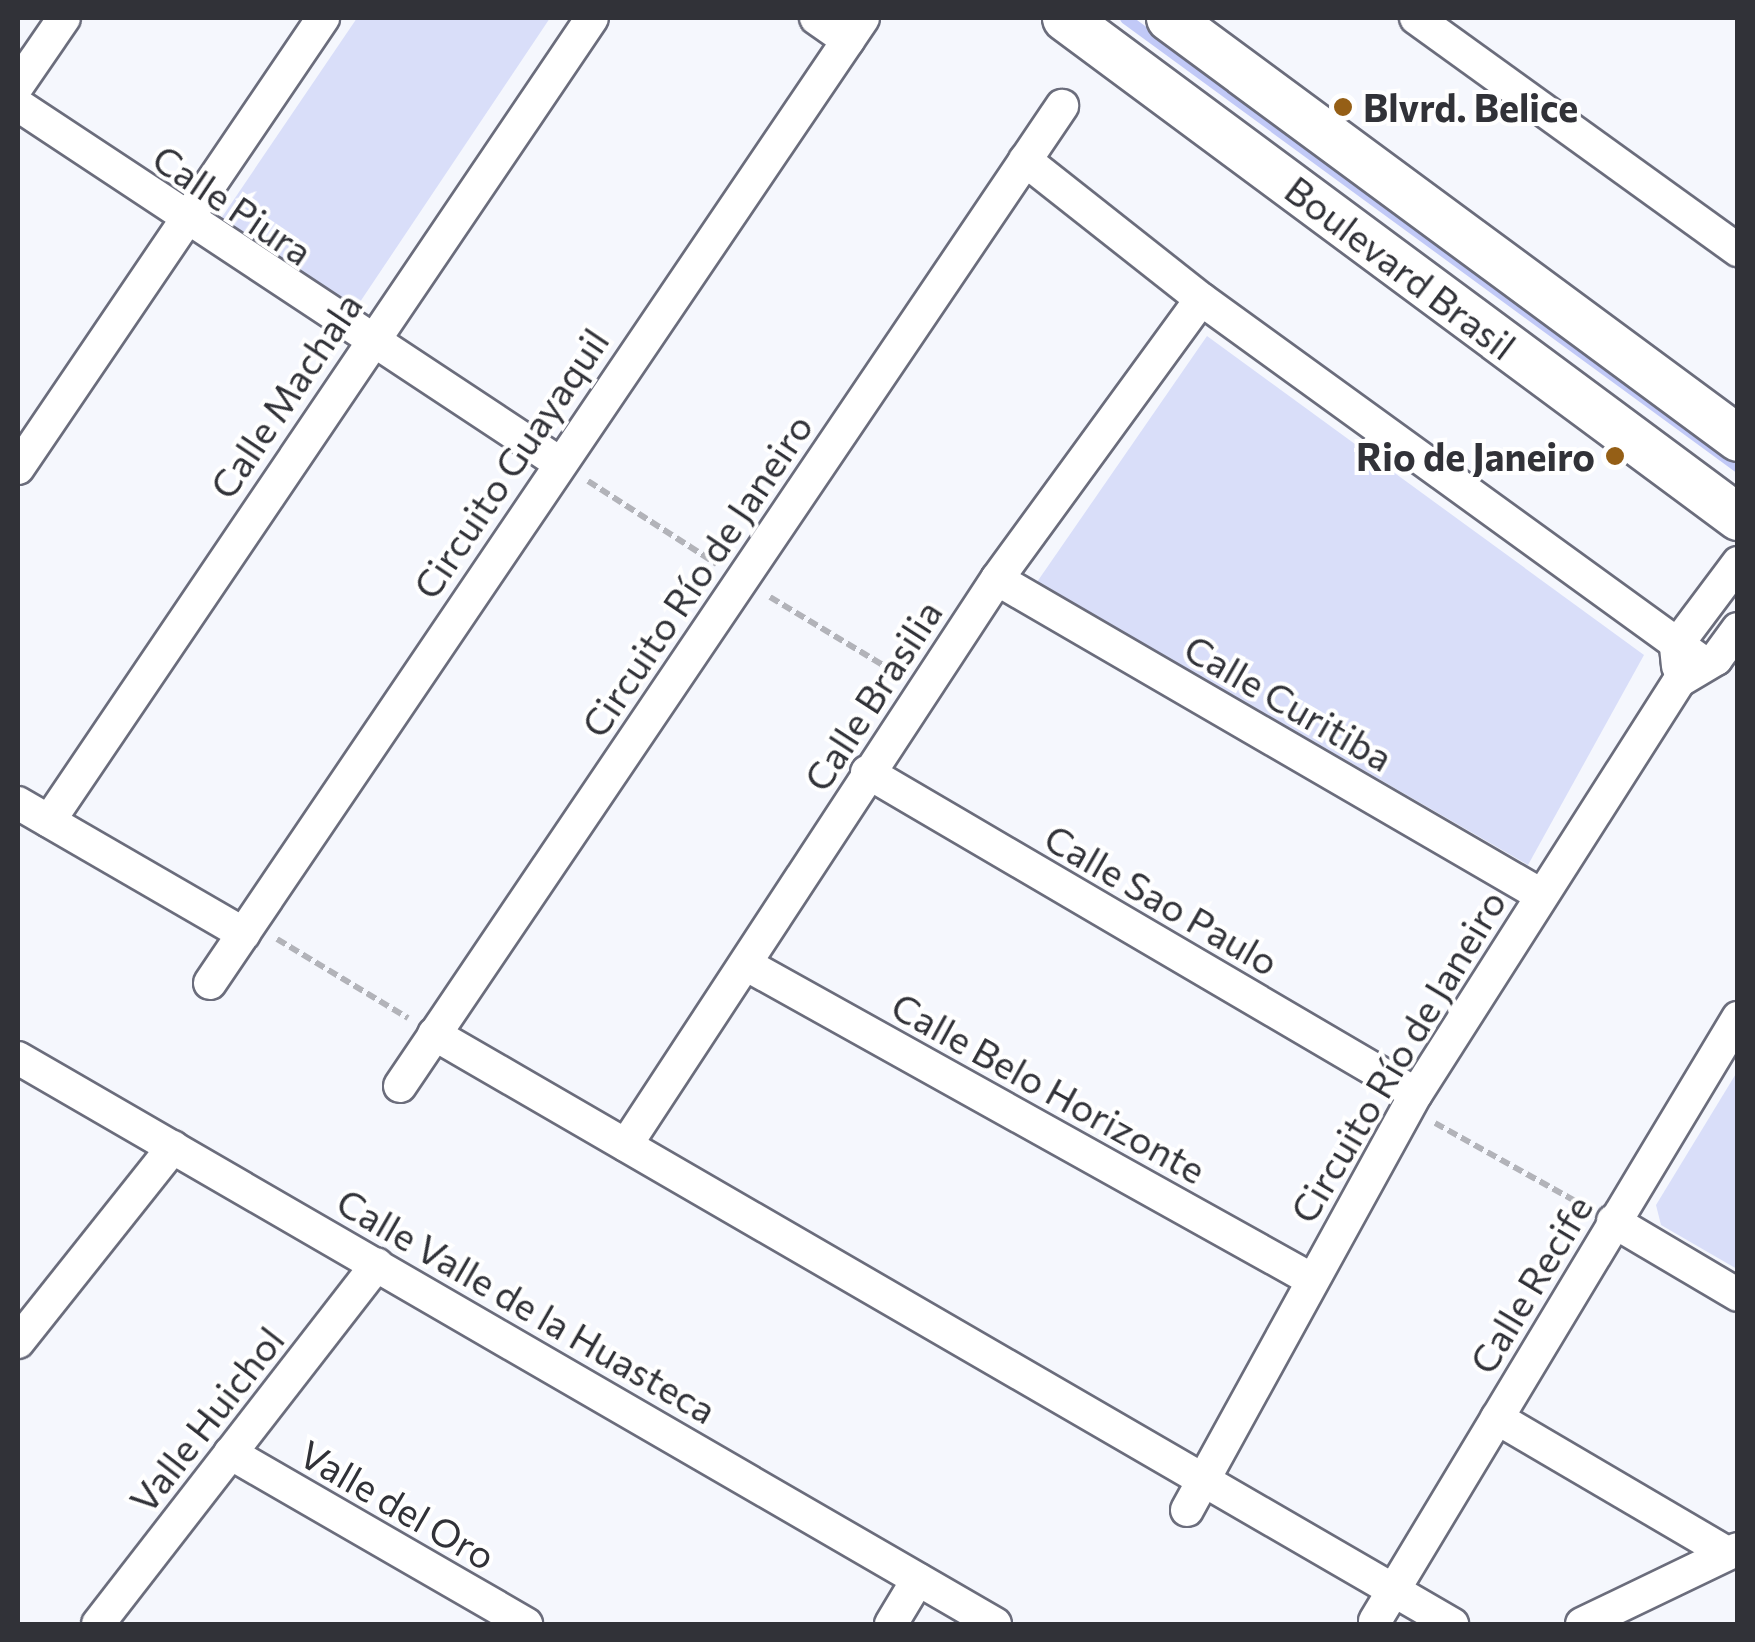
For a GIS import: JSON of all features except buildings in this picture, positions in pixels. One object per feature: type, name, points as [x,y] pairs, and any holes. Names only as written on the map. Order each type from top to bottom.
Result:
[{"type":"main road","name":"Boulevard Brasil","points":[[1169,18],[1738,438]]},
{"type":"main road","points":[[1211,18],[1258,84]]},
{"type":"main road","name":"Boulevard Brasil","points":[[1075,20],[1738,517]]},
{"type":"street","points":[[18,85],[64,18]]},
{"type":"street","points":[[18,468],[323,18]]},
{"type":"street","name":"Calle Machala","points":[[49,821],[369,341],[592,18]]},
{"type":"street","name":"Circuito Guayaquil","points":[[210,983],[558,462],[855,29],[816,18]]},
{"type":"street","points":[[1416,18],[1738,250]]},
{"type":"street","name":"Calle Piura","points":[[18,106],[184,222],[558,462]]},
{"type":"street","name":"Circuito Río de Janeiro","points":[[400,1086],[1062,106]]},
{"type":"street","points":[[1025,160],[1200,299],[1676,646],[1692,673]]},
{"type":"street","name":"Calle Brasilia","points":[[626,1145],[749,966],[867,772],[997,579],[1200,299]]},
{"type":"street","points":[[1676,646],[1738,564]]},
{"type":"street","name":"Calle Curitiba","points":[[997,579],[1540,894]]},
{"type":"street","name":"Circuito Río de Janeiro","points":[[1195,1496],[1412,1101],[1540,894],[1692,673],[1738,630]]},
{"type":"street","name":"Calle Sao Paulo","points":[[867,772],[1412,1101]]},
{"type":"street","points":[[18,803],[247,928]]},
{"type":"street","name":"Calle Belo Horizonte","points":[[749,966],[1311,1279]]},
{"type":"street","name":"Calle Recife","points":[[1375,1621],[1613,1221],[1736,1025]]},
{"type":"street","points":[[434,1034],[626,1145],[1195,1496],[1393,1591],[1452,1624]]},
{"type":"street","name":"Calle Valle de la Huasteca","points":[[18,1058],[995,1624]]},
{"type":"street","points":[[19,1339],[173,1147]]},
{"type":"street","points":[[1613,1221],[1738,1295]]},
{"type":"street","name":"Valle Huichol","points":[[98,1624],[377,1264]]},
{"type":"street","points":[[1497,1418],[1732,1551]]},
{"type":"street","name":"Valle del Oro","points":[[230,1453],[526,1624]]},
{"type":"street","points":[[1582,1624],[1732,1551]]},
{"type":"street","points":[[890,1624],[918,1579]]},
{"type":"path","points":[[247,928],[434,1034]]},
{"type":"path","points":[[1412,1101],[1613,1221]]},
{"type":"shaded area","points":[[357,18],[550,18],[356,308],[220,220]]},
{"type":"shaded area","points":[[1207,336],[1644,655],[1528,865],[1037,582]]},
{"type":"shaded area","points":[[1737,1072],[1738,1269],[1661,1225],[1656,1205]]},
{"type":"waterway","points":[[1125,18],[1738,467]]},
{"type":"place","name":"Blvrd. Belice","points":[[1343,107]]},
{"type":"place","name":"Rio de Janeiro","points":[[1615,456]]}]
